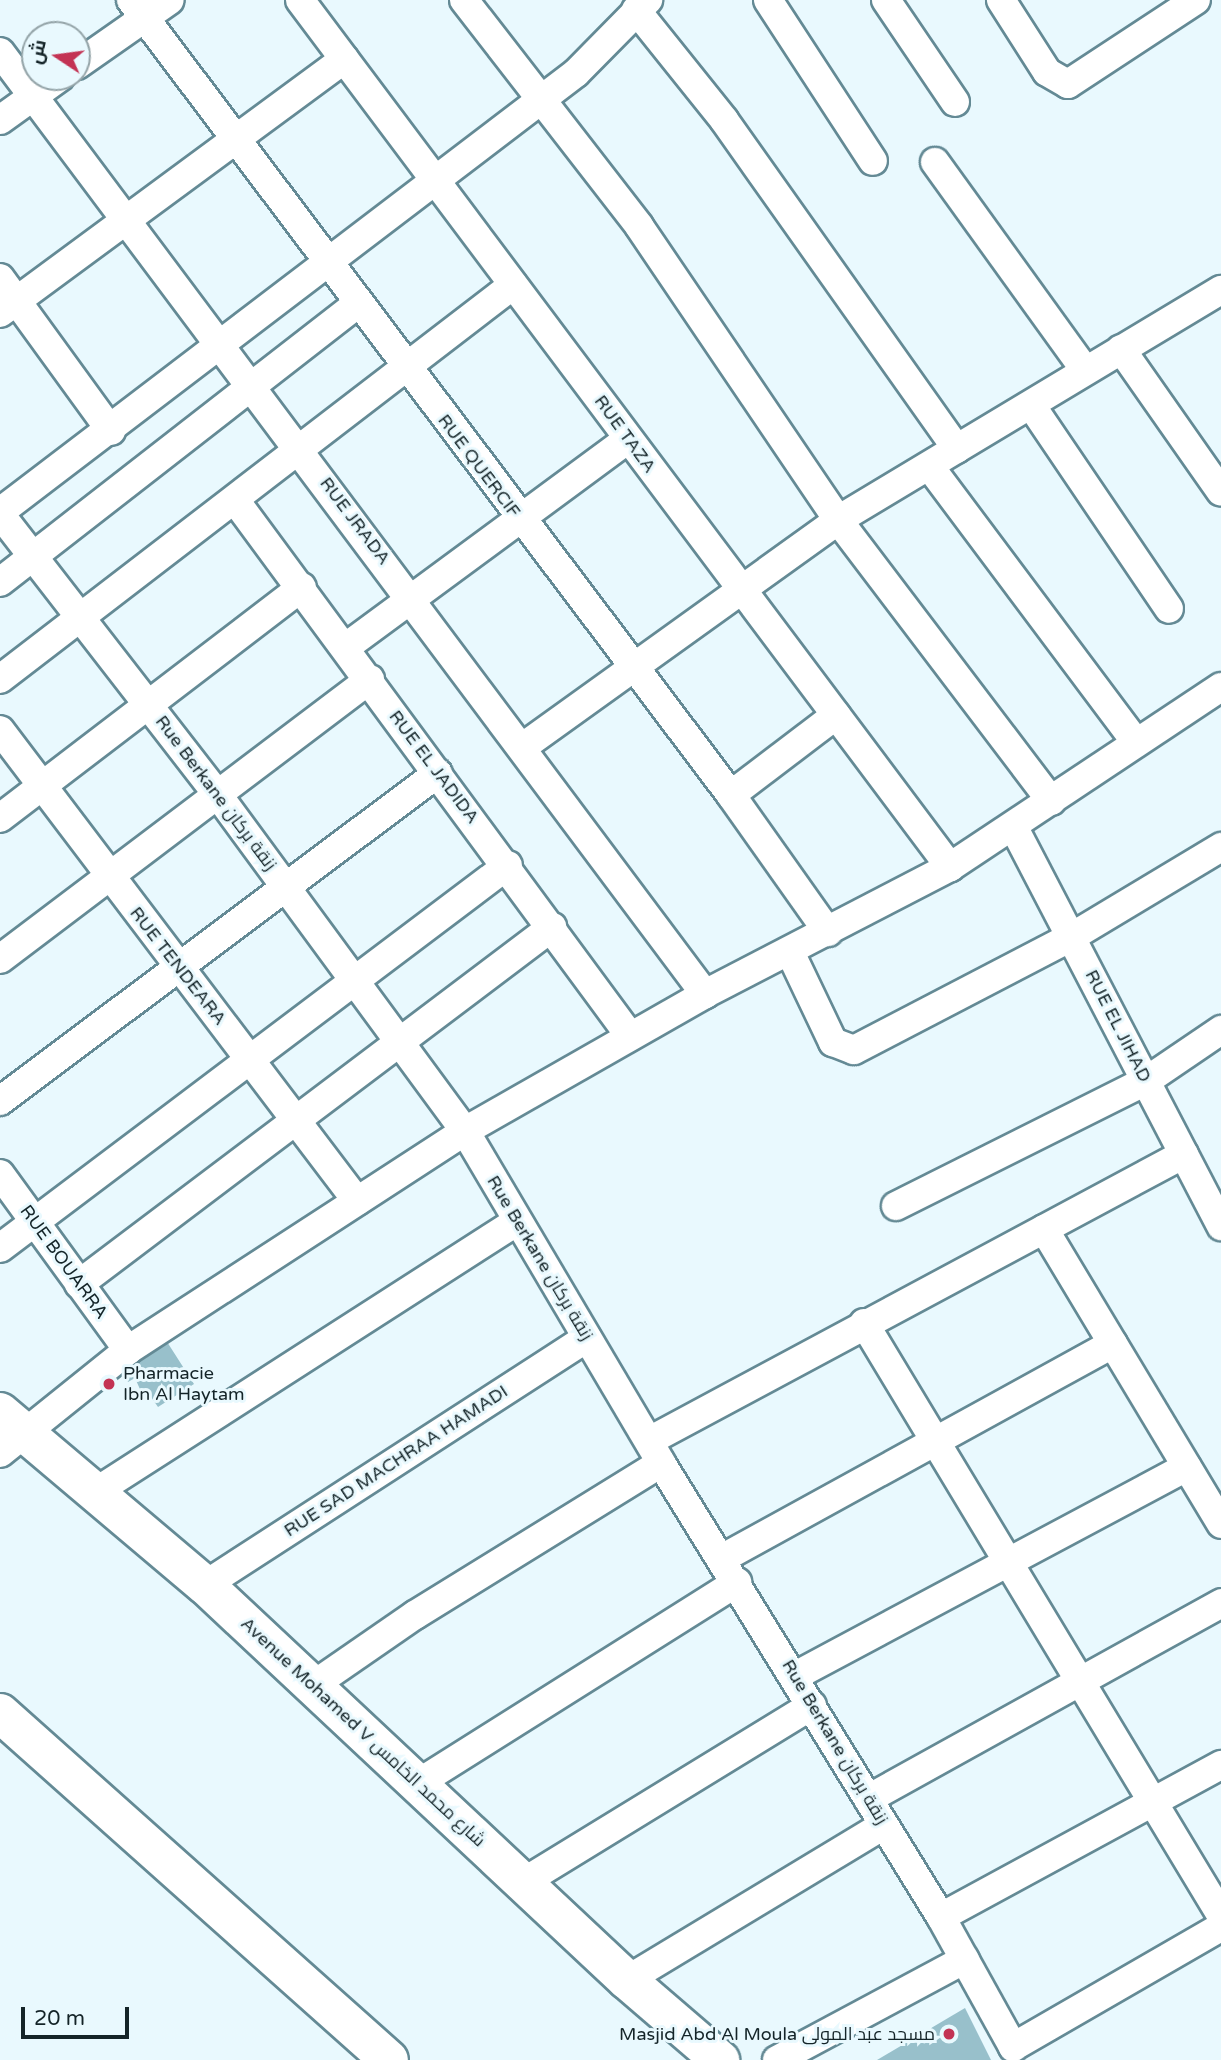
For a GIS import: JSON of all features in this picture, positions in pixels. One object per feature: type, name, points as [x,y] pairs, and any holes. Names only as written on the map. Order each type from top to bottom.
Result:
[{"type":"street","points":[[91,52],[137,9],[170,0]]},
{"type":"street","name":"RUE TAZA","points":[[300,0],[950,867]]},
{"type":"street","points":[[464,0],[705,319],[838,520],[1052,801]]},
{"type":"street","points":[[768,0],[873,161]]},
{"type":"street","points":[[886,0],[956,102]]},
{"type":"street","points":[[1000,0],[1047,72],[1068,84],[1165,8],[1196,0]]},
{"type":"street","points":[[0,513],[224,345],[540,101],[594,56],[642,5],[957,449]]},
{"type":"street","name":"RUE QUERCIF","points":[[137,9],[356,305],[731,795],[828,932]]},
{"type":"street","name":"RUE JRADA","points":[[0,52],[224,345],[524,746],[705,994]]},
{"type":"street","points":[[9,307],[233,139],[344,60]]},
{"type":"street","points":[[0,120],[40,91]]},
{"type":"street","points":[[935,162],[1085,370]]},
{"type":"street","points":[[0,278],[9,307],[111,431]]},
{"type":"street","points":[[0,679],[513,285]]},
{"type":"street","points":[[524,746],[738,587],[838,520],[1221,290]]},
{"type":"street","points":[[0,582],[254,388],[356,305]]},
{"type":"street","points":[[1121,349],[1221,492]]},
{"type":"street","points":[[1031,405],[1169,609]]},
{"type":"street","points":[[346,647],[518,517],[628,439]]},
{"type":"street","points":[[930,467],[1136,742]]},
{"type":"street","name":"RUE EL JADIDA","points":[[235,500],[508,865],[630,1036]]},
{"type":"street","name":"Rue Berkane زنقة بركان","points":[[0,513],[218,795],[403,1041],[465,1131],[516,1222],[655,1452],[723,1558],[965,1959],[1025,2053]]},
{"type":"street","points":[[0,818],[302,587]]},
{"type":"street","points":[[0,959],[370,679]]},
{"type":"street","points":[[8,1432],[128,1350],[465,1131],[705,994],[950,867],[1014,828],[1136,742],[1221,687]]},
{"type":"street","points":[[731,795],[836,715]]},
{"type":"street","name":"RUE TENDEARA","points":[[0,730],[109,879],[253,1060],[357,1201]]},
{"type":"street","points":[[0,1101],[289,890],[438,773]]},
{"type":"street","name":"RUE EL JIHAD","points":[[1014,828],[1218,1214]]},
{"type":"street","points":[[790,952],[833,1042],[848,1051],[1073,936],[1221,847]]},
{"type":"street","points":[[0,1248],[253,1060],[508,865]]},
{"type":"street","points":[[79,1284],[298,1122],[552,927]]},
{"type":"street","points":[[896,1206],[1146,1081],[1221,1030]]},
{"type":"street","points":[[312,1685],[655,1452],[864,1323],[1184,1154]]},
{"type":"street","name":"RUE BOUARRA","points":[[0,1174],[128,1350]]},
{"type":"street","points":[[97,1491],[516,1222]]},
{"type":"street","points":[[1044,1228],[1221,1524]]},
{"type":"street","points":[[864,1323],[1221,1915]]},
{"type":"street","name":"RUE SAD MACHRAA HAMADI","points":[[205,1585],[587,1338]]},
{"type":"street","points":[[723,1558],[1113,1344]]},
{"type":"street","name":"Avenue Mohamed V شارع محمد الخامس","points":[[8,1432],[97,1491],[205,1585],[421,1782],[522,1883],[626,1980],[720,2060]]},
{"type":"street","points":[[795,1676],[1187,1467]]},
{"type":"street","points":[[421,1782],[737,1582]]},
{"type":"street","points":[[868,1799],[1221,1603]]},
{"type":"street","points":[[522,1883],[812,1705]]},
{"type":"street","points":[[0,1713],[389,2060]]},
{"type":"street","points":[[941,1917],[1221,1765]]},
{"type":"street","points":[[626,1980],[884,1825]]},
{"type":"street","points":[[1025,2053],[1221,1927]]},
{"type":"street","points":[[777,2060],[965,1959]]},
{"type":"building","points":[[162,1334],[194,1384],[158,1407],[149,1394],[143,1396],[135,1378],[128,1382],[118,1364]]},
{"type":"building","name":"Masjid Abd Al Moula مسجد عبد المولى","points":[[965,2008],[991,2060],[877,2060]]},
{"type":"place","name":"Pharmacie Ibn Al Haytam","points":[[109,1384]]},
{"type":"place","name":"Masjid Abd Al Moula مسجد عبد المولى","points":[[949,2034]]}]
